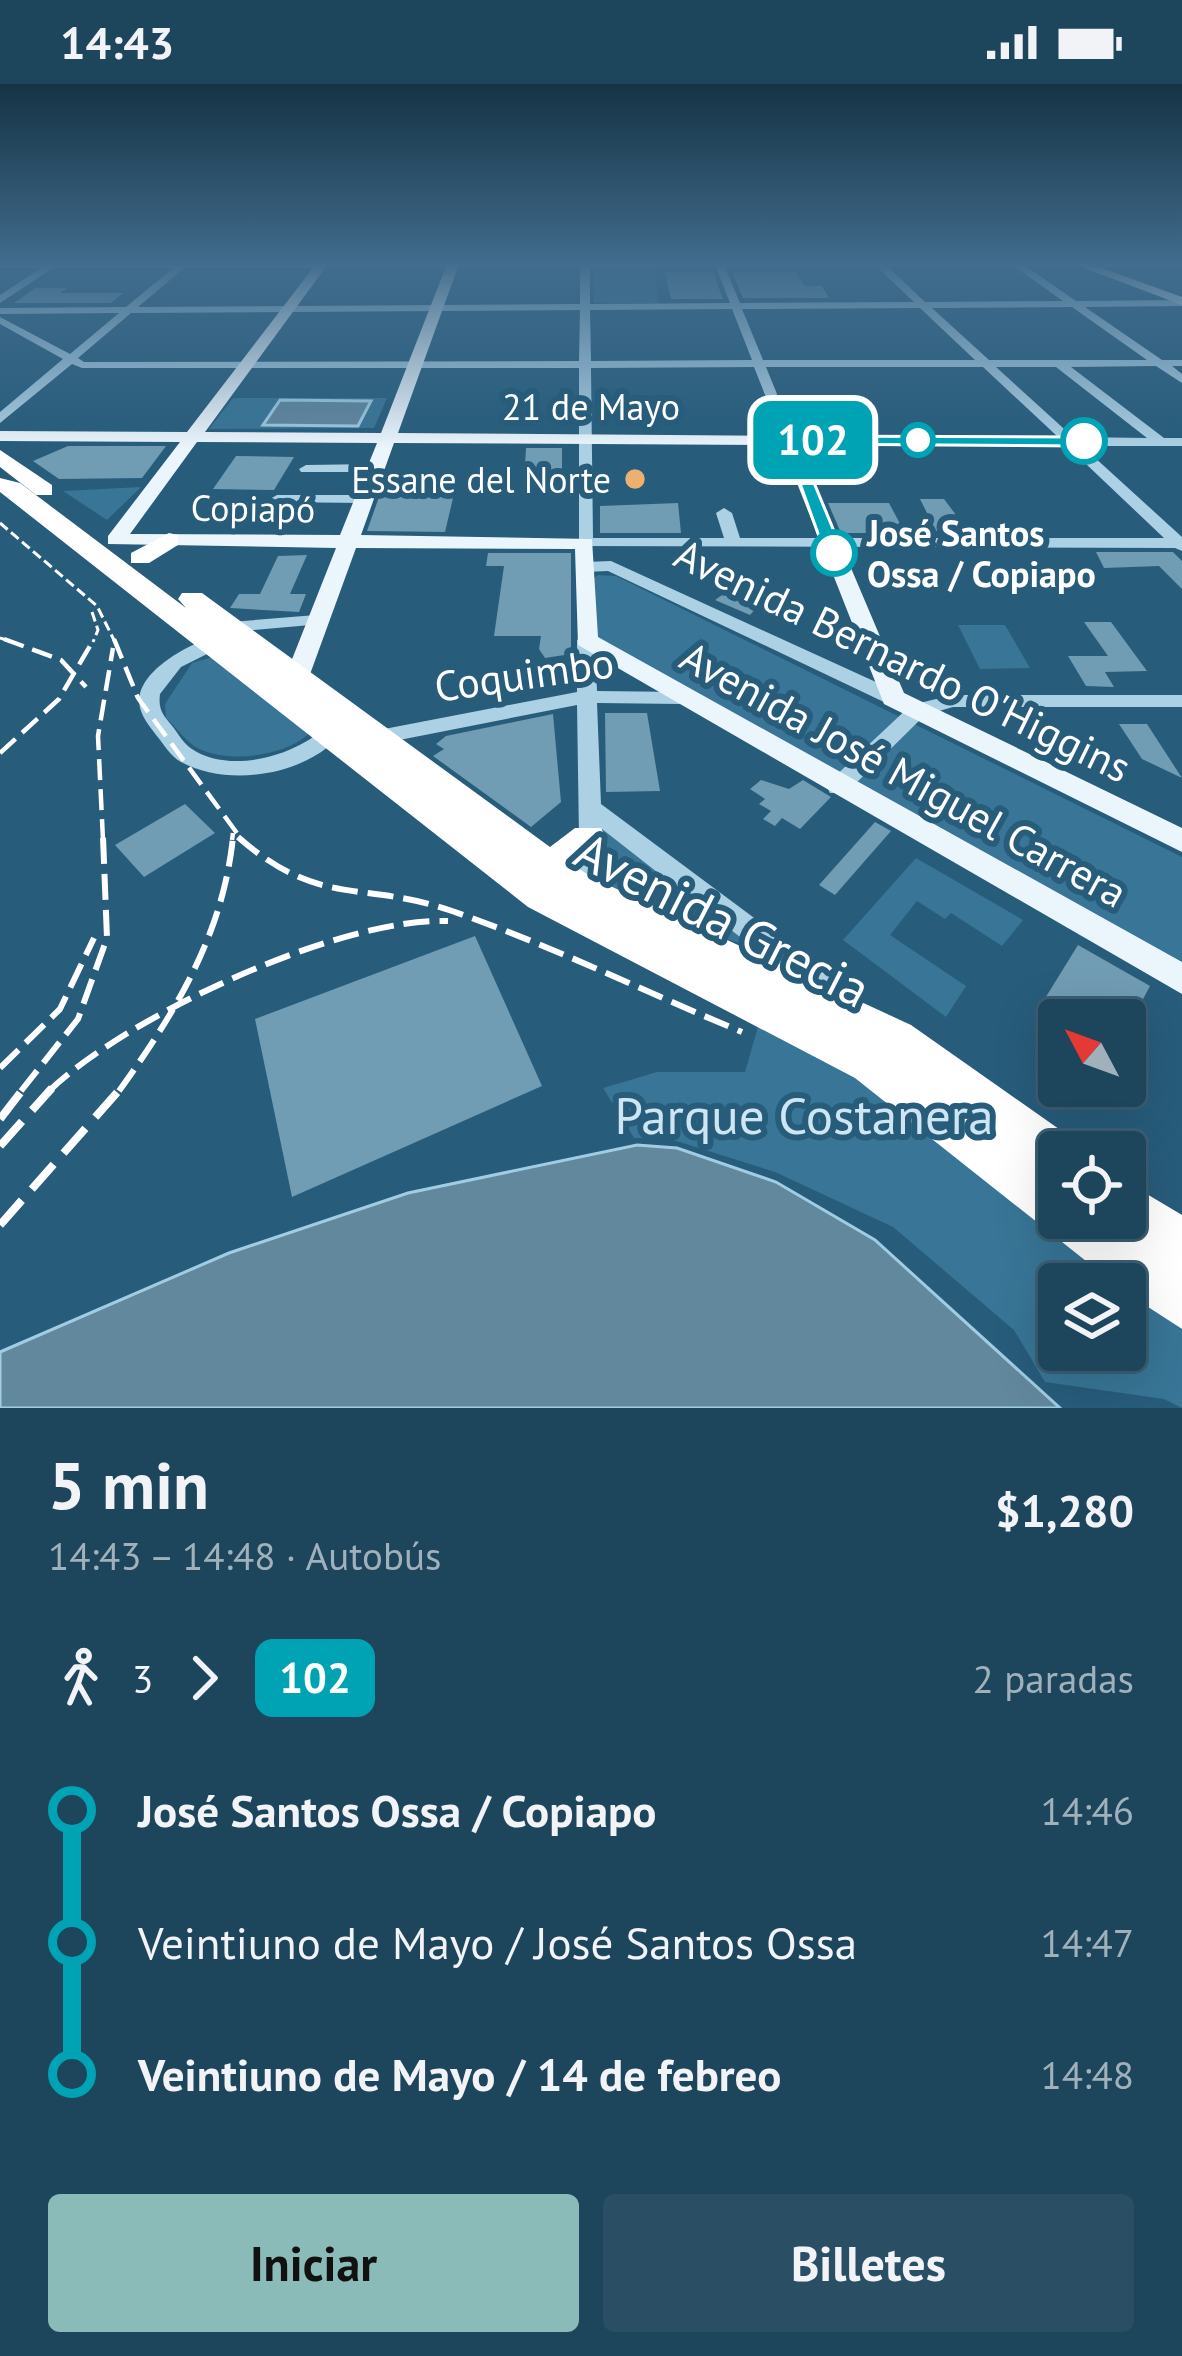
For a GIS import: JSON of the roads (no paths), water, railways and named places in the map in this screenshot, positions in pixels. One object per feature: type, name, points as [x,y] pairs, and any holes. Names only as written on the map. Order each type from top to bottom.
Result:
[{"type":"highway","name":"Avenida Grecia","points":[[3,468],[543,864],[593,912],[871,1064],[1038,1192]]},
{"type":"highway","name":"Avenida Grecia","points":[[3,468],[12,488],[73,534],[140,558],[229,635],[297,677],[542,896],[593,912],[895,1039],[1038,1143]]},
{"type":"highway","points":[[140,558],[169,540]]},
{"type":"highway","points":[[543,864],[570,856],[588,822]]},
{"type":"highway","points":[[1146,1220],[1182,1247]]},
{"type":"highway","points":[[1100,1239],[1182,1302]]},
{"type":"main road","points":[[108,549],[276,326]]},
{"type":"main road","points":[[297,677],[429,326]]},
{"type":"main road","name":"21 de Mayo","points":[[0,436],[789,440]]},
{"type":"main road","points":[[789,440],[905,704]]},
{"type":"main road","name":"Copiapó","points":[[108,549],[169,540],[346,542],[585,555]]},
{"type":"main road","points":[[585,555],[586,640]]},
{"type":"main road","name":"Avenida José Miguel Carrera","points":[[586,640],[1182,979]]},
{"type":"main road","name":"Avenida Bernardo O'Higgins","points":[[905,704],[1182,841]]},
{"type":"street","points":[[10,326],[82,365],[1182,363]]},
{"type":"street","points":[[0,418],[112,326]]},
{"type":"street","points":[[585,326],[585,555]]},
{"type":"street","points":[[744,326],[789,440]]},
{"type":"street","points":[[944,326],[1181,544]]},
{"type":"street","points":[[1105,326],[1182,379]]},
{"type":"street","points":[[1060,364],[1162,442]]},
{"type":"street","name":"21 de Mayo","points":[[789,440],[1182,442]]},
{"type":"street","points":[[306,469],[374,468]]},
{"type":"street","points":[[277,500],[363,499]]},
{"type":"street","points":[[724,513],[733,542]]},
{"type":"street","name":"Copiapó","points":[[585,555],[733,542],[1181,544]]},
{"type":"street","name":"Avenida Bernardo O'Higgins","points":[[585,555],[905,704]]},
{"type":"street","points":[[229,635],[316,620]]},
{"type":"street","name":"Coquimbo","points":[[229,635],[175,663],[149,699],[149,710],[184,755],[226,765],[263,763],[303,753],[352,728],[587,697],[682,698]]},
{"type":"street","points":[[586,640],[593,912]]},
{"type":"street","points":[[838,787],[905,704],[1182,701]]},
{"type":"street","name":"Avenida Grecia","points":[[588,822],[895,1039]]},
{"type":"railway","points":[[0,523],[97,606],[115,642]]},
{"type":"railway","points":[[92,612],[98,630],[93,642]]},
{"type":"railway","points":[[0,638],[12,642]]},
{"type":"railway","points":[[4,639],[61,660],[74,674]]},
{"type":"railway","points":[[74,674],[94,639]]},
{"type":"railway","points":[[114,639],[138,698],[242,840]]},
{"type":"railway","points":[[103,840],[98,736],[113,648]]},
{"type":"railway","points":[[0,753],[59,699],[74,674]]},
{"type":"railway","points":[[74,674],[86,687]]},
{"type":"railway","points":[[232,840],[233,833]]},
{"type":"railway","points":[[21,1091],[78,1019],[107,938],[103,837]]},
{"type":"railway","points":[[174,1007],[219,907],[233,837]]},
{"type":"railway","points":[[238,837],[294,875],[452,911],[742,1032]]},
{"type":"railway","points":[[174,1007],[237,976],[351,935],[448,921]]},
{"type":"railway","points":[[0,1068],[60,1009],[94,938]]},
{"type":"railway","points":[[50,1090],[84,1062],[174,1007]]},
{"type":"railway","points":[[119,1091],[174,1007]]},
{"type":"railway","points":[[0,1119],[24,1088]]},
{"type":"railway","points":[[0,1225],[121,1088]]},
{"type":"railway","points":[[0,1146],[50,1090]]},
{"type":"place","name":"Essane del Norte","points":[[635,479]]},
{"type":"place","name":"José Santos Ossa / Copiapo","points":[[834,553]]},
{"type":"park label","name":"Parque Costanera","points":[[804,1115]]}]
